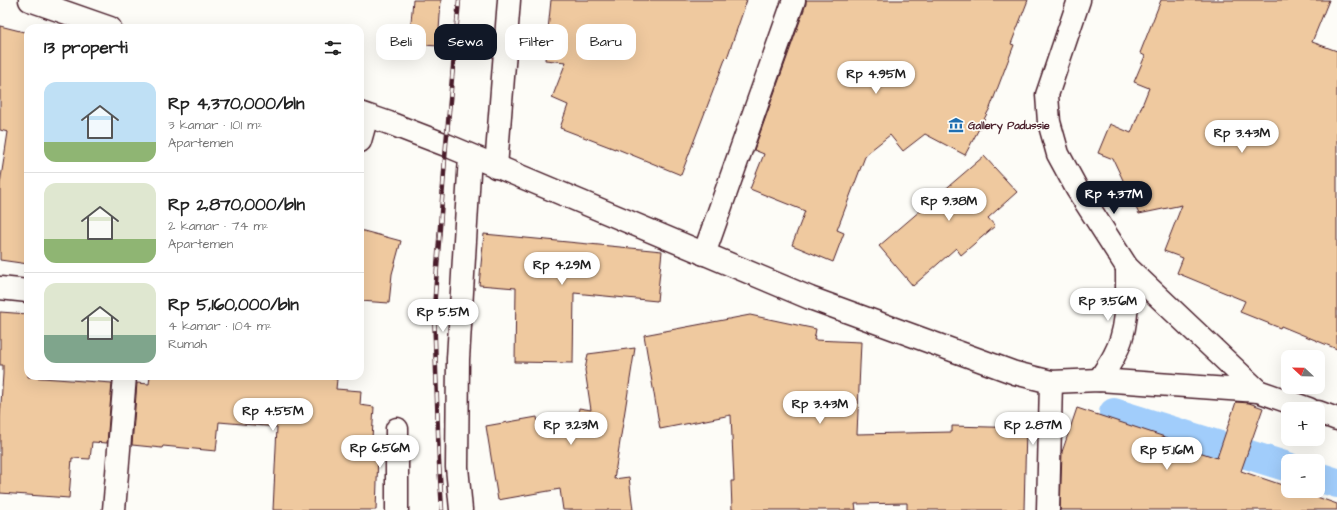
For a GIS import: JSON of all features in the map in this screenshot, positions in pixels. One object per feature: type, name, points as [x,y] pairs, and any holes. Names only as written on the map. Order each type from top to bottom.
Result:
[{"type":"street","points":[[30,0],[99,24]]},
{"type":"street","points":[[496,167],[509,0]]},
{"type":"street","points":[[704,254],[794,0]]},
{"type":"street","points":[[1079,0],[1047,95],[1049,122],[1058,154],[1077,189],[1127,267],[1258,391]]},
{"type":"street","points":[[364,114],[470,156],[818,301],[1015,373],[1051,382],[1099,380],[1258,391],[1289,402]]},
{"type":"street","points":[[461,510],[457,467],[458,359],[470,156]]},
{"type":"street","points":[[1099,380],[1114,355],[1125,328],[1127,267]]},
{"type":"street","points":[[0,288],[24,290]]},
{"type":"street","points":[[114,510],[125,380]]},
{"type":"street","points":[[1048,510],[1051,382]]},
{"type":"street","points":[[1325,415],[1337,419]]},
{"type":"street","points":[[397,429],[397,510]]},
{"type":"building","points":[[413,0],[441,0],[439,24],[434,24],[434,46],[426,45],[426,24],[411,24]]},
{"type":"building","points":[[551,0],[747,0],[727,58],[726,57],[681,175],[615,148],[560,128],[568,105],[552,98],[566,62],[545,60],[568,60],[568,24],[549,24]]},
{"type":"building","points":[[806,0],[1028,0],[1011,44],[1014,45],[990,108],[965,155],[925,134],[903,151],[890,135],[866,154],[837,230],[844,233],[833,262],[792,245],[805,211],[750,189],[764,154],[754,150],[806,4]]},
{"type":"building","points":[[1161,0],[1329,0],[1312,42],[1337,51],[1337,349],[1281,326],[1280,328],[1240,312],[1245,301],[1177,273],[1183,258],[1164,251],[1182,205],[1139,214],[1113,159],[1098,153],[1110,124],[1131,133],[1149,88],[1134,82],[1145,56],[1140,53]]},
{"type":"building","points":[[0,26],[24,32],[24,263],[0,260],[0,184],[8,132],[0,130]]},
{"type":"building","points":[[984,156],[1017,192],[988,218],[995,226],[961,255],[956,248],[913,286],[879,246]]},
{"type":"building","points":[[364,231],[401,241],[392,274],[389,303],[364,301]]},
{"type":"building","points":[[484,234],[662,251],[657,301],[574,293],[573,363],[515,362],[516,288],[479,285]]},
{"type":"building","points":[[0,312],[24,314],[24,380],[70,380],[112,383],[107,443],[92,442],[90,459],[72,458],[69,498],[0,493],[0,418],[3,365],[0,365]]},
{"type":"building","points":[[750,315],[816,329],[814,340],[861,342],[857,434],[952,432],[952,426],[1026,428],[1024,510],[907,510],[907,503],[855,504],[856,510],[732,510],[731,481],[734,481],[731,415],[660,429],[644,335]]},
{"type":"building","points":[[635,348],[614,479],[629,477],[633,510],[563,510],[560,489],[498,500],[486,426],[537,417],[540,435],[576,429],[579,408],[591,410],[585,370],[588,354]]},
{"type":"building","points":[[150,380],[337,380],[336,389],[361,391],[360,405],[374,407],[371,454],[378,454],[376,510],[273,510],[277,427],[219,422],[216,451],[163,446],[162,448],[132,445],[137,383],[149,384]]},
{"type":"building","points":[[1236,402],[1249,403],[1263,408],[1241,471],[1281,485],[1281,498],[1320,498],[1337,504],[1337,510],[1060,510],[1062,452],[1077,408],[1168,438],[1167,441],[1217,458]]},
{"type":"waterway","points":[[1114,413],[1281,465]]},
{"type":"waterway","points":[[1325,479],[1337,483]]},
{"type":"railway","points":[[442,510],[434,309],[446,145],[459,0]]},
{"type":"place","name":"Gallery Padussie","points":[[956,125]]}]
